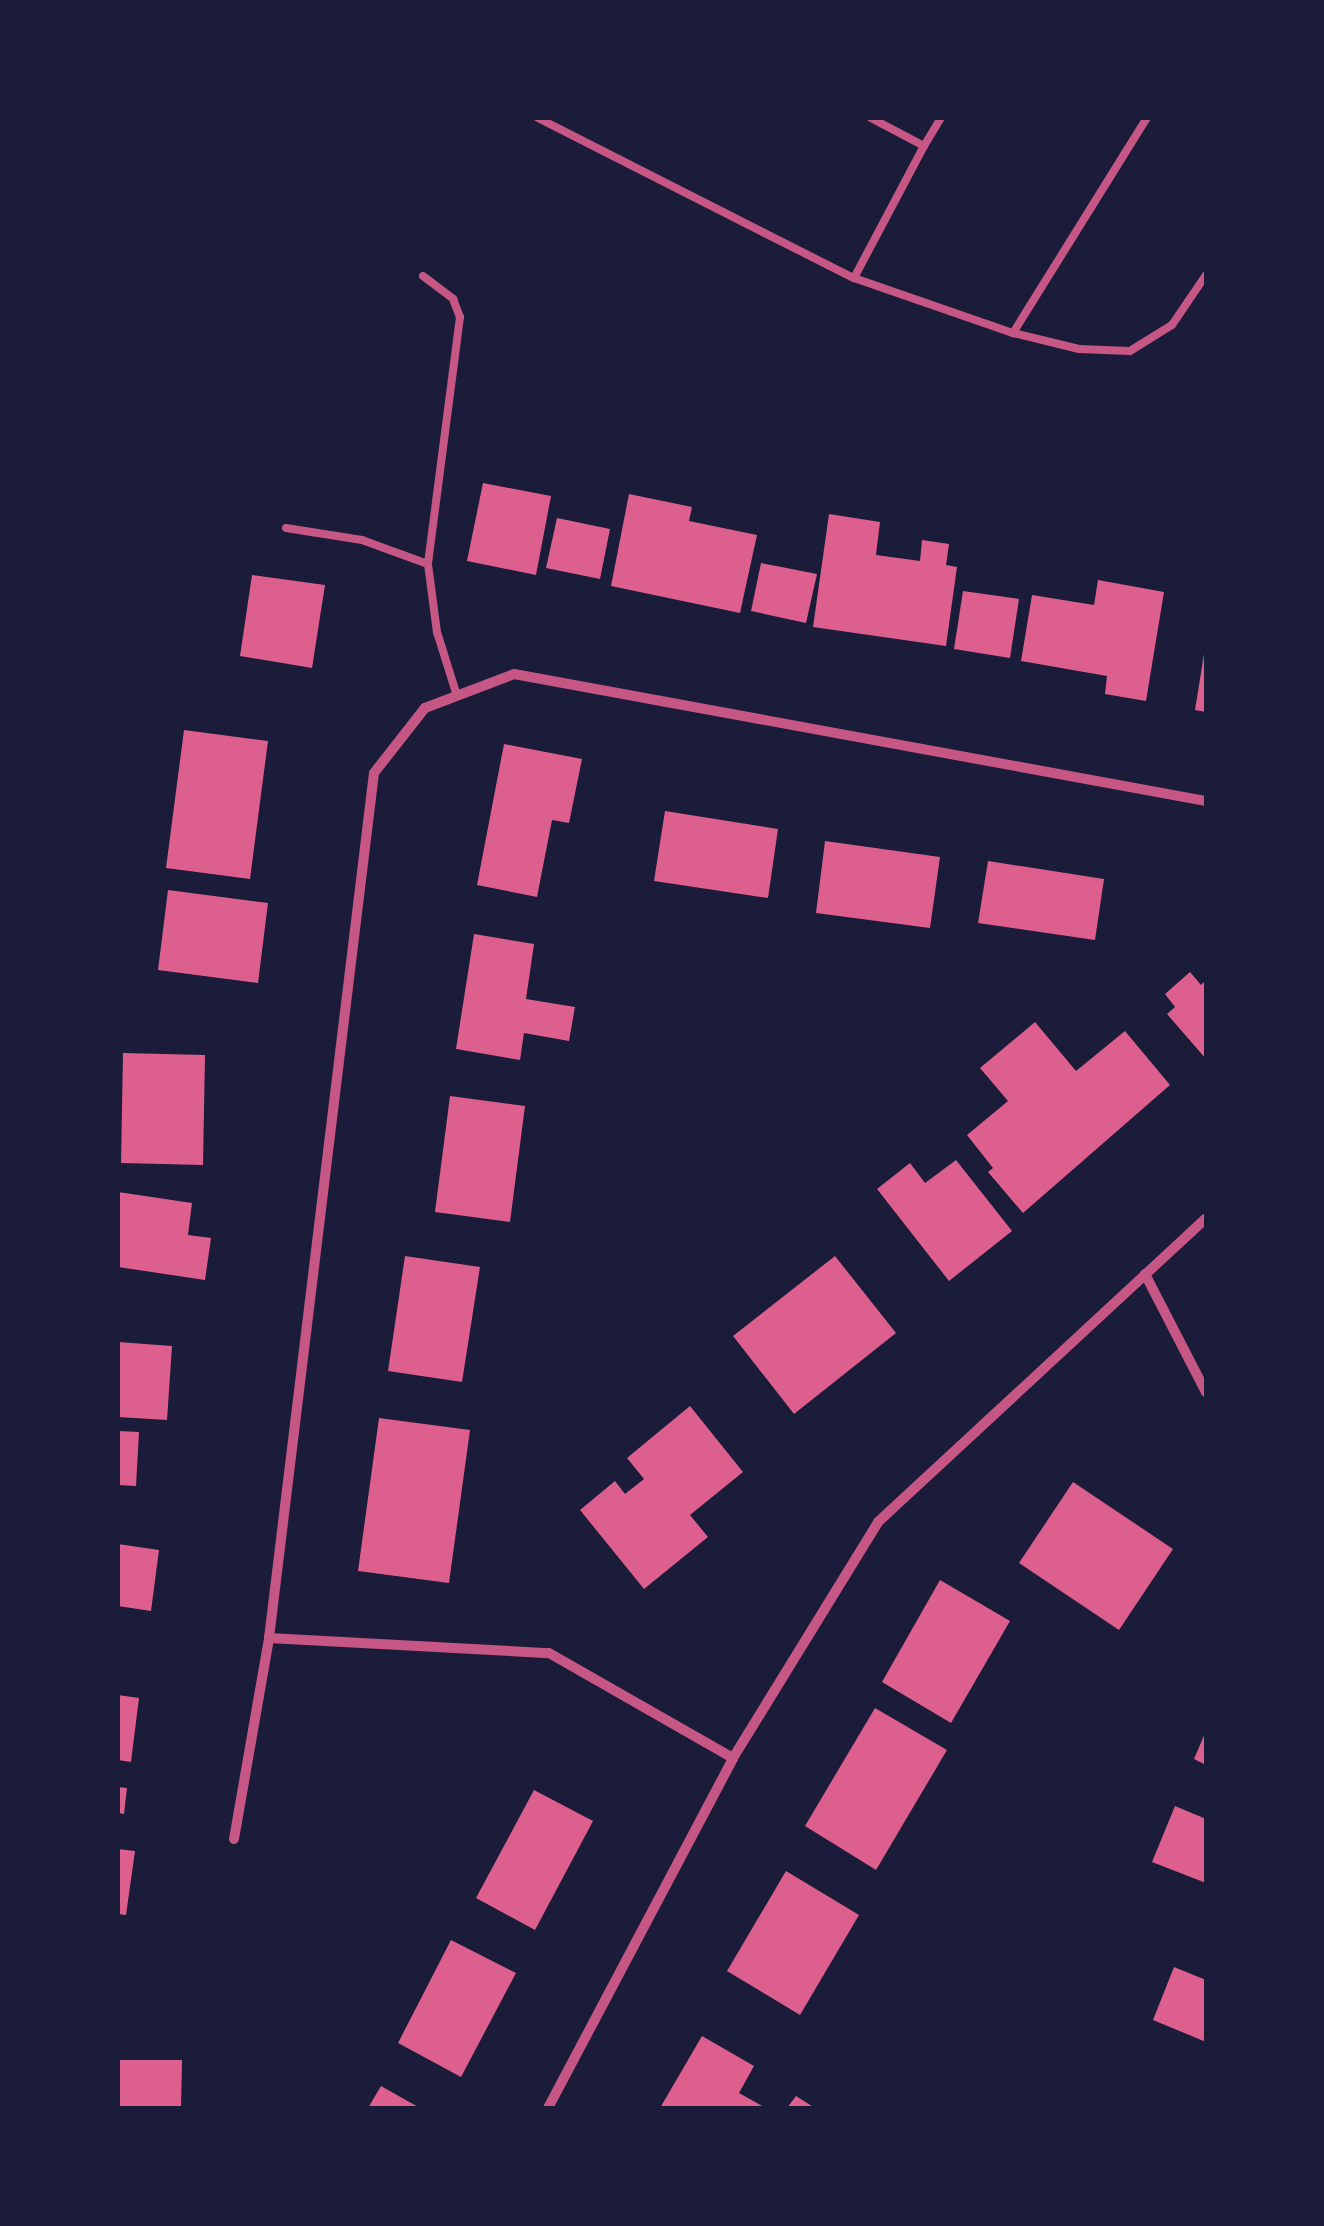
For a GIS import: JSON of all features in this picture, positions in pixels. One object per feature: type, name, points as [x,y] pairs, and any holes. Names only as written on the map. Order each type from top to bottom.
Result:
[{"type":"street","points":[[234,1839],[269,1638],[374,773],[425,708],[514,674],[1206,801]]},
{"type":"street","points":[[548,2108],[733,1758],[878,1522],[1206,1218]]},
{"type":"street","points":[[1146,1274],[1206,1392]]},
{"type":"street","points":[[269,1638],[549,1653],[733,1758]]},
{"type":"lane","points":[[538,118],[854,278],[1014,333],[1079,349],[1130,351],[1172,325],[1206,275]]},
{"type":"lane","points":[[871,118],[924,146]]},
{"type":"lane","points":[[854,278],[940,118]]},
{"type":"lane","points":[[1014,333],[1146,118]]},
{"type":"lane","points":[[423,276],[454,299],[460,317],[428,564],[436,632],[458,696]]},
{"type":"lane","points":[[286,528],[362,540],[428,564]]},
{"type":"building","points":[[483,483],[551,496],[536,575],[467,561]]},
{"type":"building","points":[[629,494],[692,507],[689,521],[757,535],[740,613],[611,586]]},
{"type":"building","points":[[829,514],[880,522],[876,555],[920,561],[922,540],[949,544],[946,565],[957,567],[946,646],[813,627]]},
{"type":"building","points":[[557,518],[610,529],[600,579],[546,568]]},
{"type":"building","points":[[761,563],[817,574],[806,623],[751,611]]},
{"type":"building","points":[[252,575],[325,585],[312,668],[240,656]]},
{"type":"building","points":[[1098,580],[1164,592],[1146,701],[1105,694],[1107,676],[1021,661],[1032,595],[1094,605]]},
{"type":"building","points":[[963,591],[1019,599],[1010,658],[954,649]]},
{"type":"building","points":[[1206,654],[1206,712],[1195,710]]},
{"type":"building","points":[[184,730],[268,741],[250,879],[166,868]]},
{"type":"building","points":[[504,744],[582,759],[569,823],[552,820],[537,897],[477,885]]},
{"type":"building","points":[[665,811],[778,829],[768,898],[654,881]]},
{"type":"building","points":[[825,841],[940,857],[930,928],[816,913]]},
{"type":"building","points":[[988,861],[1104,879],[1095,940],[978,923]]},
{"type":"building","points":[[168,890],[268,903],[258,983],[158,970]]},
{"type":"building","points":[[474,934],[534,944],[526,999],[575,1007],[569,1041],[524,1033],[520,1060],[456,1049]]},
{"type":"building","points":[[1190,972],[1201,985],[1206,980],[1206,1059],[1167,1014],[1175,1007],[1165,994]]},
{"type":"building","points":[[1035,1022],[1076,1071],[1125,1031],[1170,1085],[1023,1213],[988,1172],[993,1168],[967,1135],[1008,1101],[980,1068]]},
{"type":"building","points":[[123,1053],[205,1055],[203,1165],[121,1163]]},
{"type":"building","points":[[450,1096],[525,1106],[510,1222],[435,1212]]},
{"type":"building","points":[[956,1160],[1012,1231],[949,1281],[877,1189],[910,1163],[925,1183]]},
{"type":"building","points":[[118,1192],[192,1203],[188,1235],[211,1238],[205,1280],[118,1267]]},
{"type":"building","points":[[405,1256],[480,1267],[462,1382],[388,1371]]},
{"type":"building","points":[[835,1256],[896,1333],[794,1414],[733,1336]]},
{"type":"building","points":[[118,1342],[172,1346],[167,1420],[118,1417]]},
{"type":"building","points":[[690,1406],[743,1472],[690,1515],[708,1537],[644,1589],[580,1510],[615,1481],[625,1494],[644,1479],[627,1458]]},
{"type":"building","points":[[379,1418],[470,1430],[449,1583],[358,1571]]},
{"type":"building","points":[[118,1431],[139,1432],[136,1486],[118,1485]]},
{"type":"building","points":[[1073,1482],[1173,1549],[1119,1630],[1019,1563]]},
{"type":"building","points":[[118,1544],[159,1550],[151,1611],[118,1606]]},
{"type":"building","points":[[940,1580],[1010,1621],[951,1723],[882,1682]]},
{"type":"building","points":[[118,1695],[139,1698],[131,1762],[118,1760]]},
{"type":"building","points":[[875,1708],[947,1750],[876,1870],[805,1826]]},
{"type":"building","points":[[1206,1731],[1206,1765],[1194,1759]]},
{"type":"building","points":[[118,1787],[127,1788],[124,1814],[118,1813]]},
{"type":"building","points":[[534,1790],[593,1821],[535,1930],[476,1898]]},
{"type":"building","points":[[1175,1806],[1206,1819],[1206,1883],[1152,1862]]},
{"type":"building","points":[[118,1849],[135,1851],[126,1915],[118,1914]]},
{"type":"building","points":[[786,1871],[859,1915],[800,2015],[727,1971]]},
{"type":"building","points":[[451,1940],[516,1973],[461,2077],[398,2043]]},
{"type":"building","points":[[1174,1967],[1206,1980],[1206,2042],[1153,2020]]},
{"type":"building","points":[[702,2036],[754,2066],[739,2093],[766,2108],[660,2108]]},
{"type":"building","points":[[118,2060],[182,2060],[181,2108],[118,2108]]},
{"type":"building","points":[[381,2086],[420,2108],[368,2108]]},
{"type":"building","points":[[796,2096],[815,2108],[787,2108]]}]
